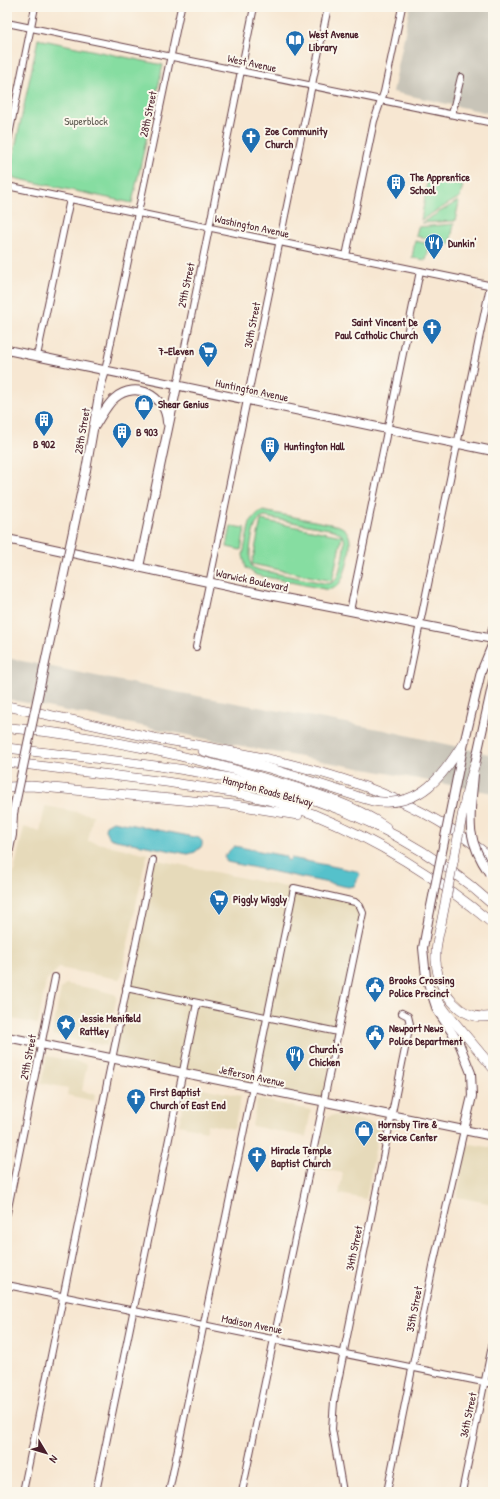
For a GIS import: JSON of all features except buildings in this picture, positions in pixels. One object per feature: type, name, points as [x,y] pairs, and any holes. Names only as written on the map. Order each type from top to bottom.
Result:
[{"type":"highway","points":[[7,706],[159,739],[272,769],[381,802],[396,801],[411,797],[426,790],[441,777],[465,740]]},
{"type":"highway","points":[[7,723],[42,731]]},
{"type":"highway","points":[[7,728],[42,731],[97,739],[169,753],[271,780],[316,794],[362,813],[374,819],[405,840]]},
{"type":"highway","points":[[159,739],[185,742],[298,765],[349,780],[385,794],[424,813],[456,832],[493,859]]},
{"type":"highway","name":"Hampton Roads Beltway","points":[[7,748],[174,770],[259,785],[288,792],[330,806],[405,840],[445,866],[493,905]]},
{"type":"highway","name":"Hampton Roads Beltway","points":[[7,762],[232,792],[294,808],[369,840],[406,861],[473,908],[493,924]]},
{"type":"highway","points":[[475,764],[468,786],[441,924],[436,959],[438,974],[453,1003],[466,1014],[479,1017],[493,1016]]},
{"type":"highway","points":[[7,783],[243,806],[294,814],[334,824]]},
{"type":"highway","points":[[7,787],[31,786]]},
{"type":"highway","points":[[473,908],[493,932]]},
{"type":"highway","points":[[430,990],[446,1012],[493,1068]]},
{"type":"main road","name":"Huntington Avenue","points":[[7,350],[493,451]]},
{"type":"main road","name":"28th Street","points":[[7,859],[12,835],[13,814],[86,470],[95,426],[101,384],[105,371]]},
{"type":"main road","name":"29th Street","points":[[139,567],[177,386]]},
{"type":"main road","points":[[95,426],[115,398],[126,391],[139,390],[152,395],[162,404],[167,416],[167,432]]},
{"type":"main road","name":"Warwick Boulevard","points":[[7,539],[492,640]]},
{"type":"main road","points":[[464,1130],[472,1096],[471,1073],[459,1042],[437,1010],[426,977],[423,957],[429,916],[465,740],[481,672],[492,640],[493,628]]},
{"type":"main road","points":[[491,876],[476,849],[470,830],[470,805],[475,764],[493,682]]},
{"type":"main road","points":[[479,744],[487,726],[493,702]]},
{"type":"main road","points":[[7,830],[13,814]]},
{"type":"main road","name":"Jefferson Avenue","points":[[7,1037],[493,1136]]},
{"type":"street","points":[[7,145],[35,7]]},
{"type":"street","name":"28th Street","points":[[105,371],[181,7]]},
{"type":"street","name":"29th Street","points":[[177,386],[254,7]]},
{"type":"street","name":"30th Street","points":[[196,647],[328,7]]},
{"type":"street","points":[[346,256],[374,121],[381,100],[402,7]]},
{"type":"street","name":"West Avenue","points":[[7,23],[493,123]]},
{"type":"street","points":[[452,114],[460,77]]},
{"type":"street","name":"Washington Avenue","points":[[7,186],[491,286]]},
{"type":"street","points":[[37,356],[70,199]]},
{"type":"street","points":[[350,611],[420,271]]},
{"type":"street","points":[[407,686],[491,286]]},
{"type":"street","points":[[23,1492],[153,860]]},
{"type":"street","points":[[169,1492],[294,888],[355,902],[360,906],[363,913],[322,1102],[242,1492]]},
{"type":"street","name":"29th Street","points":[[7,1213],[55,977]]},
{"type":"street","points":[[126,988],[338,1032]]},
{"type":"street","points":[[96,1492],[196,1003]]},
{"type":"street","name":"34th Street","points":[[343,1492],[334,1446],[332,1415],[343,1353],[410,1024],[408,1016],[402,1013]]},
{"type":"street","name":"35th Street","points":[[387,1492],[434,1261],[464,1130]]},
{"type":"street","name":"Madison Avenue","points":[[7,1285],[493,1384]]},
{"type":"street","name":"36th Street","points":[[462,1492],[493,1341]]},
{"type":"shaded area","points":[[410,7],[493,7],[493,114],[393,92]]},
{"type":"shaded area","points":[[7,658],[165,690],[384,730],[493,755],[493,793],[242,746],[7,699]]},
{"type":"shaded area","points":[[45,806],[93,815],[88,841],[148,854],[144,866],[121,978],[118,979],[59,968],[46,981],[38,1024],[7,1018],[7,902],[24,827],[40,832]]},
{"type":"shaded area","points":[[153,859],[357,902],[362,909],[322,1102],[112,1058]]},
{"type":"shaded area","points":[[66,984],[95,989],[117,996],[107,1046],[52,1035],[61,989]]},
{"type":"shaded area","points":[[47,1056],[87,1064],[82,1091],[95,1094],[94,1101],[67,1095],[68,1088],[41,1083]]},
{"type":"shaded area","points":[[187,1085],[241,1096],[234,1129],[207,1124],[206,1131],[179,1125]]},
{"type":"shaded area","points":[[257,1099],[311,1110],[306,1137],[252,1126]]},
{"type":"shaded area","points":[[334,1115],[374,1123],[379,1128],[366,1199],[339,1194],[343,1173],[316,1168],[326,1119]]},
{"type":"shaded area","points":[[471,1144],[493,1148],[493,1204],[457,1197],[467,1147]]},
{"type":"green space","name":"Superblock","points":[[38,39],[163,65],[132,203],[9,177]]},
{"type":"green space","points":[[428,179],[463,185],[460,197],[421,220]]},
{"type":"green space","points":[[458,201],[455,221],[421,223]]},
{"type":"green space","points":[[454,224],[450,244],[416,236],[418,227]]},
{"type":"green space","points":[[415,241],[430,244],[426,260],[412,258]]},
{"type":"green space","points":[[263,511],[340,526],[344,529],[349,536],[350,547],[346,569],[341,582],[331,589],[324,589],[256,575],[246,568],[243,555],[250,522],[257,514]],"holes":[[[265,517],[334,530],[342,535],[344,541],[338,576],[332,582],[324,583],[259,570],[252,567],[250,558],[252,538],[255,526],[262,518]]]},
{"type":"green space","points":[[261,520],[342,536],[332,581],[252,564]]},
{"type":"green space","points":[[231,526],[245,528],[241,550],[227,547]]},
{"type":"water","points":[[113,821],[199,838],[202,841],[202,846],[195,852],[188,854],[116,840],[110,838],[105,830],[106,825]]},
{"type":"water","points":[[234,846],[285,856],[288,861],[291,858],[356,871],[360,874],[354,886],[348,887],[227,862],[224,856]]},
{"type":"place","name":"West Avenue Library","points":[[295,57]]},
{"type":"place","name":"Zoe Community Church","points":[[251,154]]},
{"type":"place","name":"The Apprentice School","points":[[396,200]]},
{"type":"place","name":"Dunkin'","points":[[434,260]]},
{"type":"place","name":"Saint Vincent De Paul Catholic Church","points":[[432,345]]},
{"type":"place","name":"7-Eleven","points":[[208,368]]},
{"type":"place","name":"Shear Genius","points":[[144,421]]},
{"type":"place","name":"B 902","points":[[44,437]]},
{"type":"place","name":"B 903","points":[[122,449]]},
{"type":"place","name":"Huntington Hall","points":[[270,463]]},
{"type":"place","name":"Piggly Wiggly","points":[[219,916]]},
{"type":"place","name":"Brooks Crossing Police Precinct","points":[[375,1003]]},
{"type":"place","name":"Jessie Menifield Rattley","points":[[66,1041]]},
{"type":"place","name":"Newport News Police Department","points":[[375,1051]]},
{"type":"place","name":"Church's Chicken","points":[[295,1072]]},
{"type":"place","name":"First Baptist Church of East End","points":[[136,1115]]},
{"type":"place","name":"Hornsby Tire & Service Center","points":[[364,1147]]},
{"type":"place","name":"Miracle Temple Baptist Church","points":[[257,1173]]}]
